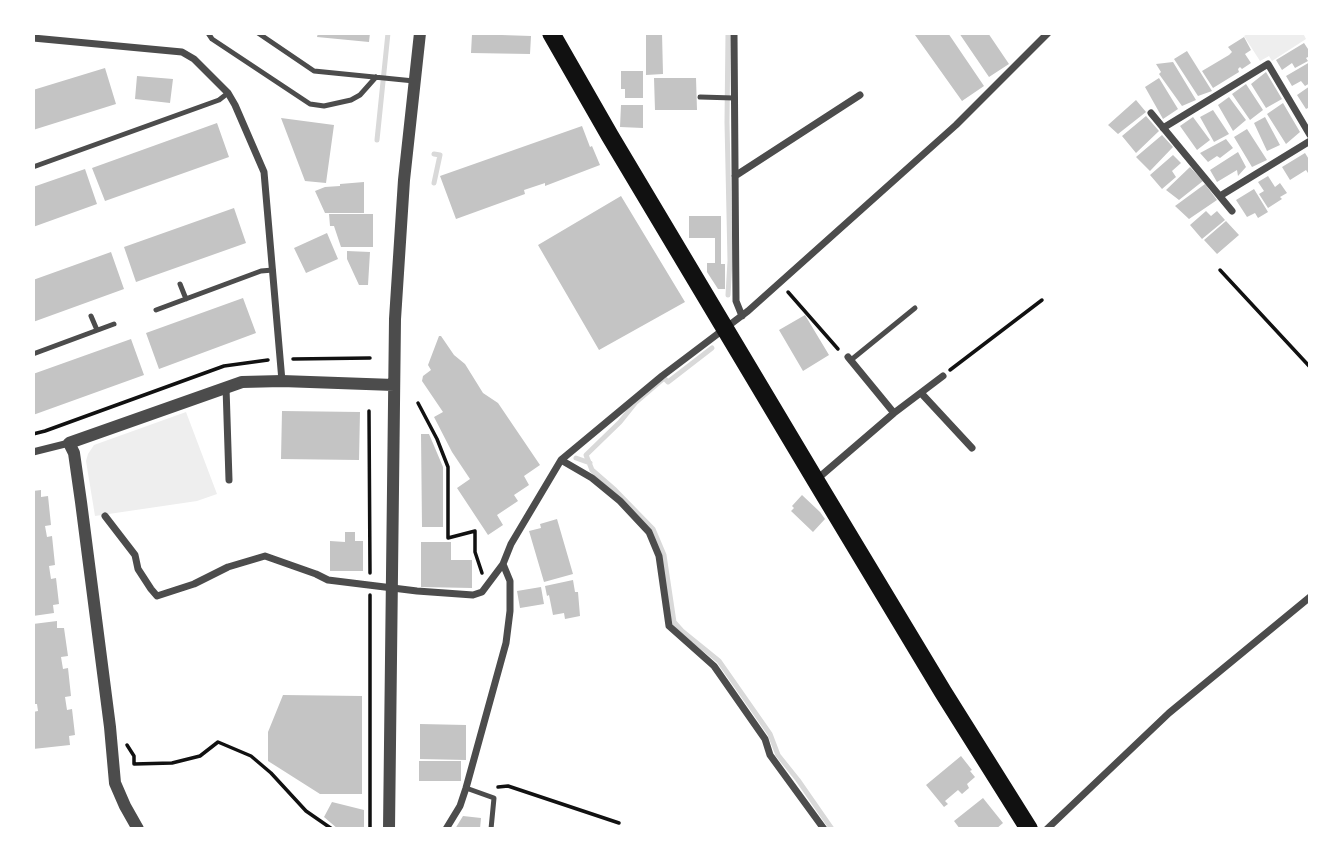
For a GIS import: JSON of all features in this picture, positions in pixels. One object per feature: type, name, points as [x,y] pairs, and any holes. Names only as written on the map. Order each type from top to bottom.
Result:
[{"type":"highway","points":[[551,33],[816,481],[1029,829]]},
{"type":"street","points":[[389,829],[395,319],[404,180],[420,33]]},
{"type":"street","points":[[734,33],[730,98],[735,176],[736,301],[742,316]]},
{"type":"street","points":[[105,516],[135,555],[138,569],[157,596],[194,584],[228,567],[265,556],[328,580],[473,595],[482,592],[503,564],[510,544],[561,460],[662,376],[742,316],[956,124],[1048,33]]},
{"type":"street","points":[[33,38],[182,52],[228,93],[264,172],[282,381]]},
{"type":"street","points":[[1163,128],[1268,64],[1310,135]]},
{"type":"street","points":[[735,176],[860,95]]},
{"type":"street","points":[[1151,113],[1232,211]]},
{"type":"street","points":[[1220,196],[1310,141]]},
{"type":"street","points":[[850,358],[894,413]]},
{"type":"street","points":[[816,481],[894,413],[943,376]]},
{"type":"street","points":[[33,452],[69,443],[242,382],[394,385]]},
{"type":"street","points":[[226,387],[229,480]]},
{"type":"street","points":[[921,393],[972,447]]},
{"type":"street","points":[[69,443],[74,453],[81,502],[115,783],[138,829]]},
{"type":"street","points":[[561,460],[602,486],[649,532],[659,556],[669,626],[714,666],[765,739],[770,755],[824,829]]},
{"type":"street","points":[[446,829],[460,806],[466,788],[506,643],[510,581],[503,564]]},
{"type":"street","points":[[1047,829],[1169,713],[1310,597]]},
{"type":"lane","points":[[208,33],[212,39],[310,104],[324,106],[351,100],[382,78]]},
{"type":"lane","points":[[258,33],[314,71],[415,81]]},
{"type":"lane","points":[[33,167],[219,100],[228,93]]},
{"type":"lane","points":[[700,97],[730,98]]},
{"type":"lane","points":[[156,310],[261,271],[273,270]]},
{"type":"lane","points":[[180,285],[186,299]]},
{"type":"lane","points":[[850,358],[915,309]]},
{"type":"lane","points":[[91,316],[97,330]]},
{"type":"lane","points":[[33,354],[114,324]]},
{"type":"lane","points":[[466,788],[494,798],[491,829]]},
{"type":"path","points":[[1220,270],[1310,367]]},
{"type":"path","points":[[780,282],[844,355],[850,358]]},
{"type":"path","points":[[943,376],[1042,300]]},
{"type":"path","points":[[418,403],[448,467],[448,538],[475,531],[475,552],[479,568],[482,573],[493,578]]},
{"type":"path","points":[[369,411],[370,829]]},
{"type":"path","points":[[110,727],[121,734],[134,756],[134,764],[172,763],[200,756],[219,742],[250,756],[271,773],[306,811],[332,829]]},
{"type":"path","points":[[484,795],[498,786],[508,786],[619,822]]},
{"type":"shaded area","points":[[1249,33],[1303,33],[1306,39],[1272,61],[1269,56],[1260,61],[1244,36]]},
{"type":"shaded area","points":[[186,412],[217,494],[197,501],[95,516],[86,461],[94,445]]},
{"type":"building","points":[[318,33],[370,33],[369,42],[317,37]]},
{"type":"building","points":[[646,33],[662,33],[663,74],[646,75]]},
{"type":"building","points":[[948,33],[984,86],[962,101],[915,35]]},
{"type":"building","points":[[959,33],[988,33],[1009,64],[989,77]]},
{"type":"building","points":[[472,34],[531,36],[530,54],[471,53]]},
{"type":"building","points":[[1244,37],[1251,50],[1245,54],[1251,63],[1242,69],[1240,67],[1239,72],[1213,88],[1202,71],[1229,55],[1232,52],[1228,47]]},
{"type":"building","points":[[1304,43],[1310,52],[1310,56],[1306,58],[1308,61],[1295,68],[1292,63],[1282,70],[1276,60]]},
{"type":"building","points":[[1187,51],[1212,91],[1198,96],[1174,59]]},
{"type":"building","points":[[1173,62],[1196,100],[1182,106],[1159,74],[1161,72],[1156,64]]},
{"type":"building","points":[[1310,62],[1310,83],[1305,86],[1301,81],[1292,86],[1286,76]]},
{"type":"building","points":[[105,68],[116,104],[33,130],[33,90]]},
{"type":"building","points":[[621,71],[643,71],[643,98],[625,98],[625,89],[621,89]]},
{"type":"building","points":[[1266,72],[1282,99],[1266,108],[1251,84]]},
{"type":"building","points":[[137,76],[173,79],[170,103],[135,99]]},
{"type":"building","points":[[654,78],[696,78],[697,110],[655,110]]},
{"type":"building","points":[[1159,78],[1178,109],[1163,119],[1145,87]]},
{"type":"building","points":[[1246,84],[1263,110],[1250,120],[1232,94]]},
{"type":"building","points":[[1310,86],[1310,107],[1306,109],[1297,95]]},
{"type":"building","points":[[1229,97],[1246,120],[1233,131],[1218,105]]},
{"type":"building","points":[[1136,100],[1146,112],[1118,134],[1108,125]]},
{"type":"building","points":[[1283,103],[1300,132],[1286,144],[1267,114]]},
{"type":"building","points":[[621,105],[643,105],[643,128],[620,127]]},
{"type":"building","points":[[1213,110],[1229,134],[1214,142],[1200,117]]},
{"type":"building","points":[[1146,116],[1159,131],[1136,153],[1122,136]]},
{"type":"building","points":[[1193,117],[1210,140],[1197,150],[1180,126]]},
{"type":"building","points":[[1265,117],[1280,145],[1267,151],[1254,123]]},
{"type":"building","points":[[281,118],[334,125],[326,183],[305,181]]},
{"type":"building","points":[[217,123],[229,157],[105,201],[92,168]]},
{"type":"building","points":[[582,126],[600,165],[545,186],[545,183],[524,190],[525,194],[456,219],[440,176]]},
{"type":"building","points":[[1247,129],[1267,160],[1252,167],[1234,137]]},
{"type":"building","points":[[1162,135],[1173,147],[1150,171],[1136,157]]},
{"type":"building","points":[[1226,139],[1233,148],[1220,158],[1217,156],[1208,162],[1200,153]]},
{"type":"building","points":[[1238,152],[1246,167],[1238,176],[1237,170],[1217,182],[1210,170]]},
{"type":"building","points":[[1305,153],[1310,161],[1310,176],[1306,170],[1290,180],[1282,167]]},
{"type":"building","points":[[1173,155],[1181,163],[1172,171],[1176,177],[1162,189],[1150,175]]},
{"type":"building","points":[[1190,167],[1203,181],[1179,200],[1166,190]]},
{"type":"building","points":[[85,169],[97,204],[33,227],[33,187]]},
{"type":"building","points":[[1268,176],[1275,187],[1280,183],[1287,193],[1268,208],[1259,194],[1264,191],[1258,182]]},
{"type":"building","points":[[364,182],[364,213],[325,213],[315,191],[340,184]]},
{"type":"building","points":[[1205,184],[1217,200],[1189,219],[1175,206]]},
{"type":"building","points":[[1254,189],[1268,212],[1258,218],[1255,213],[1247,217],[1236,200]]},
{"type":"building","points":[[621,196],[685,302],[599,350],[538,245]]},
{"type":"building","points":[[234,208],[246,243],[136,282],[124,247]]},
{"type":"building","points":[[1206,211],[1211,216],[1217,211],[1225,220],[1202,239],[1190,225]]},
{"type":"building","points":[[329,214],[373,214],[373,247],[341,247],[334,226],[330,226]]},
{"type":"building","points":[[689,216],[721,216],[721,264],[725,264],[725,289],[718,289],[707,272],[707,263],[715,263],[715,238],[689,238]]},
{"type":"building","points":[[1226,221],[1239,235],[1217,254],[1204,240]]},
{"type":"building","points":[[327,233],[338,259],[306,273],[294,248]]},
{"type":"building","points":[[347,251],[370,252],[368,285],[359,285],[347,259]]},
{"type":"building","points":[[111,252],[124,289],[33,322],[33,280]]},
{"type":"building","points":[[243,298],[256,333],[159,369],[146,333]]},
{"type":"building","points":[[805,315],[829,355],[803,371],[779,330]]},
{"type":"building","points":[[439,336],[465,364],[483,393],[498,403],[540,465],[524,476],[529,485],[514,495],[518,501],[497,515],[503,525],[488,535],[457,488],[470,479],[434,417],[443,412],[422,381],[423,376],[431,370],[428,365]]},
{"type":"building","points":[[131,339],[144,375],[33,415],[33,374]]},
{"type":"building","points":[[282,411],[360,412],[359,460],[281,459]]},
{"type":"building","points":[[421,434],[429,434],[443,467],[443,527],[422,527]]},
{"type":"building","points":[[41,490],[41,497],[48,496],[51,525],[45,526],[47,537],[52,536],[55,565],[49,566],[51,579],[56,578],[59,604],[53,605],[54,613],[33,616],[33,491]]},
{"type":"building","points":[[802,495],[825,519],[813,532],[791,511]]},
{"type":"building","points":[[557,519],[573,574],[544,582],[529,531],[541,528],[540,524]]},
{"type":"building","points":[[345,532],[355,532],[355,541],[363,541],[363,571],[330,571],[330,541],[345,542]]},
{"type":"building","points":[[421,542],[451,542],[451,560],[472,560],[472,588],[421,587]]},
{"type":"building","points":[[573,580],[575,592],[578,592],[580,616],[565,619],[564,613],[553,615],[545,586]]},
{"type":"building","points":[[541,587],[544,604],[520,608],[517,591]]},
{"type":"building","points":[[57,621],[57,628],[64,628],[68,656],[61,657],[63,669],[68,668],[71,696],[65,697],[67,710],[72,709],[75,735],[69,736],[70,745],[33,749],[33,712],[38,711],[37,704],[33,704],[33,624]]},
{"type":"building","points":[[283,695],[362,696],[362,794],[320,794],[268,761],[268,732]]},
{"type":"building","points":[[420,724],[466,725],[466,760],[420,759]]},
{"type":"building","points":[[961,756],[975,777],[967,784],[969,788],[962,794],[958,790],[945,801],[948,804],[944,807],[926,785]]},
{"type":"building","points":[[419,761],[461,761],[461,781],[419,781]]},
{"type":"building","points":[[983,798],[1003,823],[996,829],[960,829],[954,821]]},
{"type":"building","points":[[332,802],[364,810],[364,829],[338,829],[324,817]]},
{"type":"building","points":[[463,816],[481,818],[480,829],[455,829]]},
{"type":"waterway","points":[[377,140],[388,33]]},
{"type":"waterway","points":[[728,33],[728,295]]},
{"type":"waterway","points":[[434,154],[440,155],[434,183]]},
{"type":"waterway","points":[[712,348],[668,382],[664,378],[636,402],[586,455],[592,470],[653,529],[664,555],[674,622],[719,661],[770,734],[778,755],[832,829]]},
{"type":"waterway","points":[[576,458],[590,463]]}]
